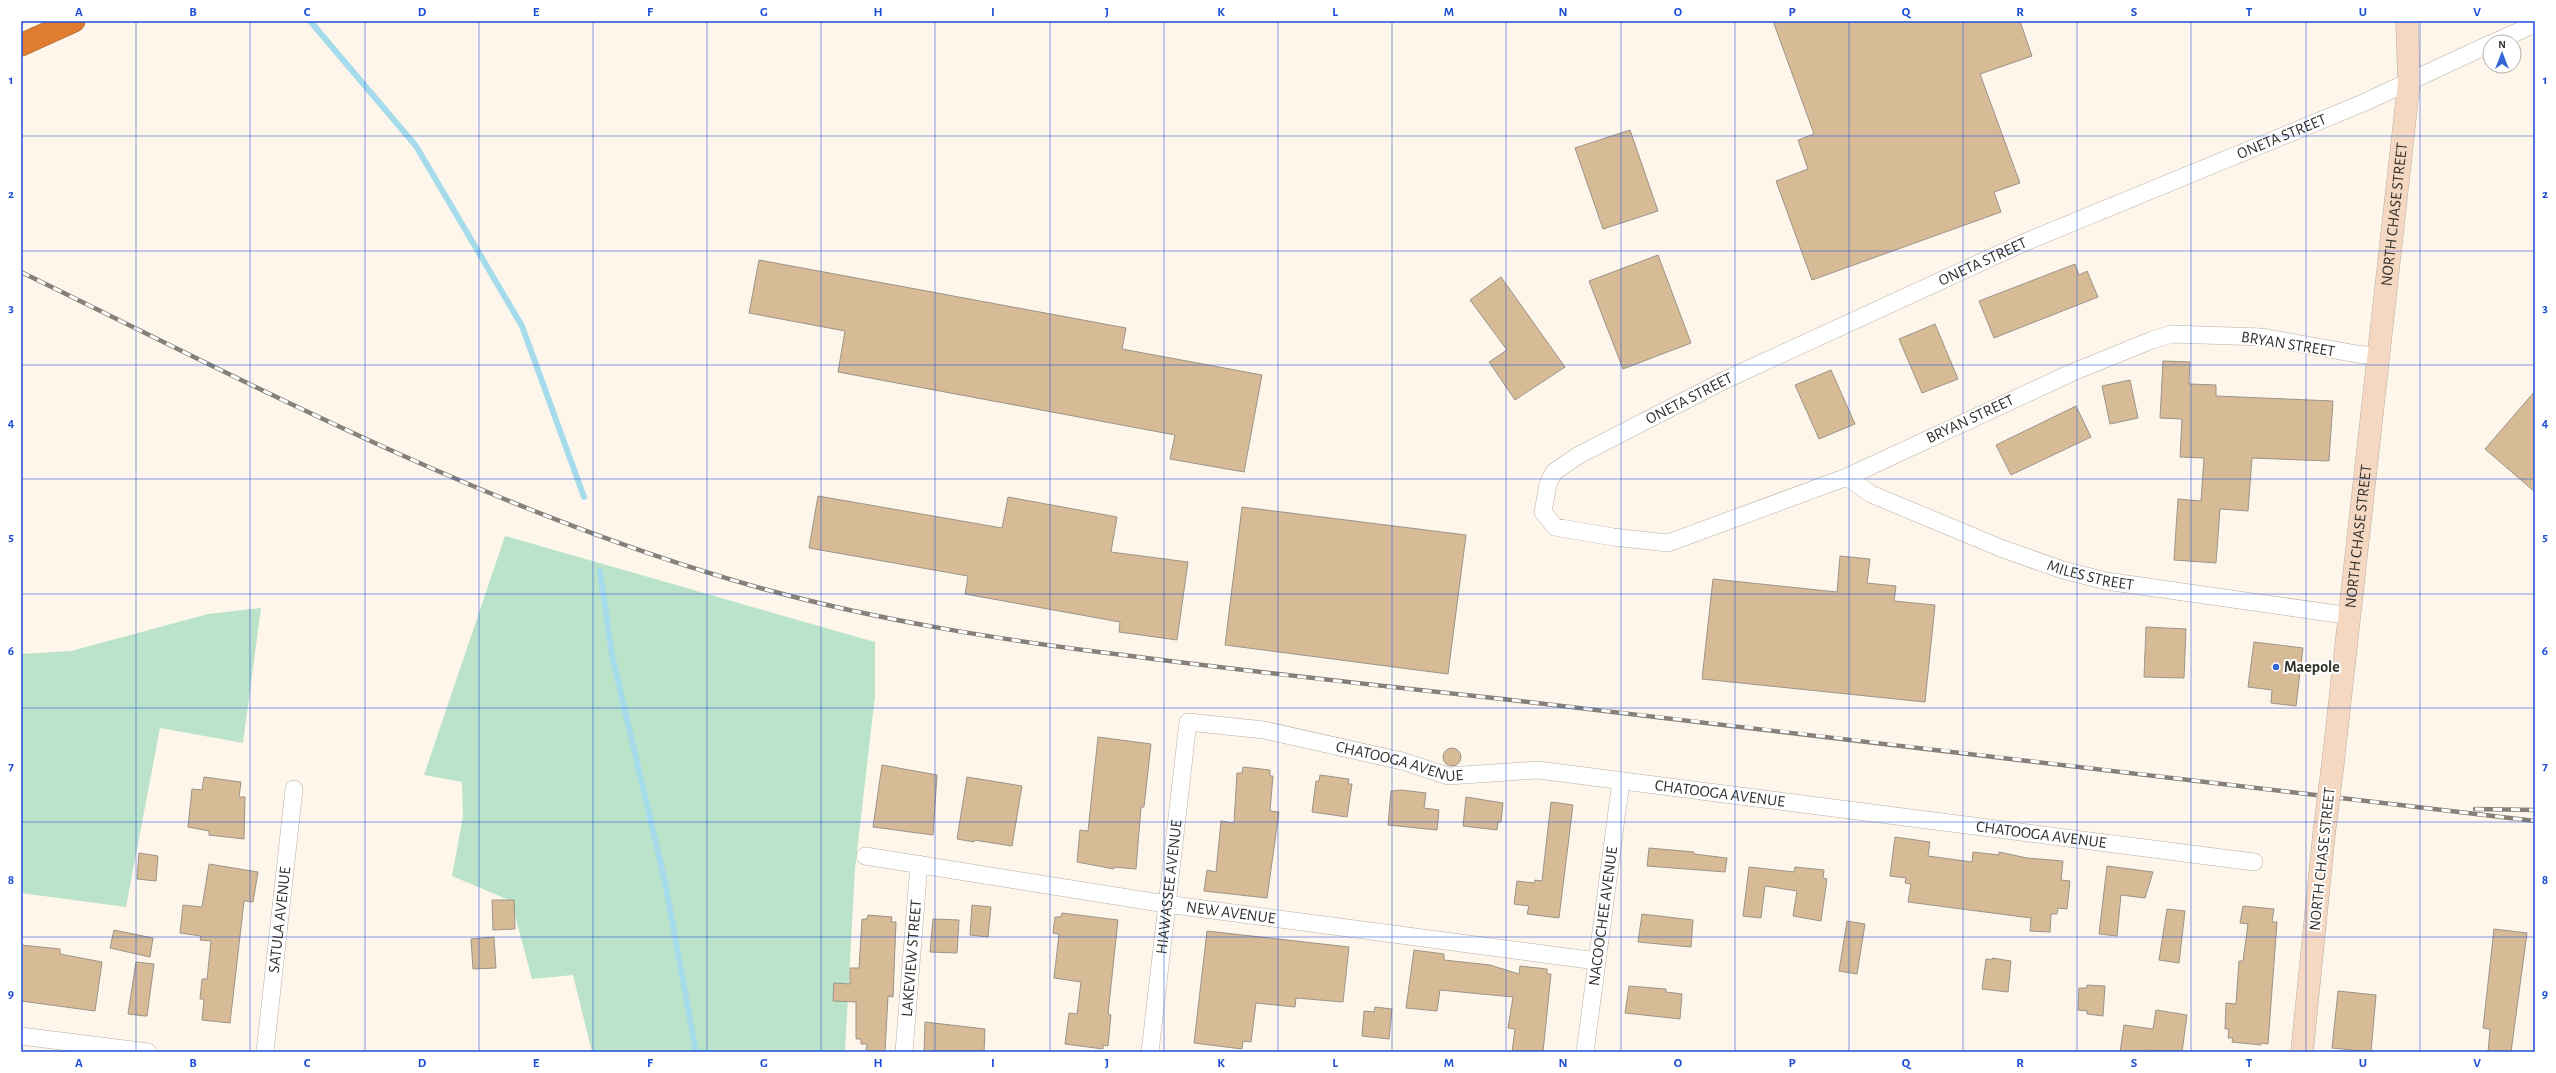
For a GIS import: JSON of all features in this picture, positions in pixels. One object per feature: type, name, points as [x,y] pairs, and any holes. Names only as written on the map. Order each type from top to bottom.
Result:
[{"type":"highway","points":[[21,45],[74,21]]},
{"type":"main road","name":"NORTH CHASE STREET","points":[[2302,1052],[2324,834],[2351,616],[2378,356],[2409,82],[2407,21]]},
{"type":"street","points":[[2513,34],[2535,24]]},
{"type":"street","name":"ONETA STREET","points":[[1569,530],[1556,527],[1544,512],[1545,499],[1554,472],[1579,455],[1725,380],[2023,243],[2363,103],[2482,48]]},
{"type":"street","name":"BRYAN STREET","points":[[1569,530],[1668,543],[1847,477],[2071,373],[2152,340],[2172,334],[2262,337],[2357,354],[2378,356]]},
{"type":"street","name":"MILES STREET","points":[[1847,477],[1871,494],[2003,550],[2063,570],[2106,582],[2351,616]]},
{"type":"street","name":"CHATOOGA AVENUE","points":[[1188,722],[1264,730],[1402,761],[1448,776],[1538,770],[2254,862]]},
{"type":"street","name":"HIAWASSEE AVENUE","points":[[1150,1052],[1188,722]]},
{"type":"street","name":"NACOOCHEE AVENUE","points":[[1585,1052],[1621,781]]},
{"type":"street","name":"SATULA AVENUE","points":[[265,1052],[294,788]]},
{"type":"street","name":"NEW AVENUE","points":[[865,856],[1166,904],[1597,961]]},
{"type":"street","name":"LAKEVIEW STREET","points":[[904,1052],[919,864]]},
{"type":"street","points":[[21,1036],[148,1052]]},
{"type":"green space","points":[[505,536],[875,642],[875,696],[855,869],[845,1052],[592,1052],[573,975],[532,979],[511,901],[452,876],[463,816],[462,782],[424,775]]},
{"type":"green space","points":[[261,608],[243,743],[160,728],[126,907],[21,893],[21,654],[71,651],[208,614]]},
{"type":"building","points":[[1773,21],[2020,21],[2032,56],[1980,74],[2020,183],[1994,192],[2001,212],[1812,280],[1776,181],[1808,169],[1798,140],[1814,134]]},
{"type":"building","points":[[1630,130],[1658,211],[1603,229],[1575,148]]},
{"type":"building","points":[[1658,255],[1691,343],[1623,369],[1589,281]]},
{"type":"building","points":[[759,260],[1126,328],[1122,349],[1262,375],[1244,472],[1170,459],[1175,435],[838,372],[845,331],[749,313]]},
{"type":"building","points":[[2075,264],[2079,275],[2087,271],[2098,297],[1994,338],[1979,301]]},
{"type":"building","points":[[1501,277],[1565,367],[1515,400],[1489,362],[1507,350],[1470,300]]},
{"type":"building","points":[[1935,324],[1958,379],[1922,393],[1899,339]]},
{"type":"building","points":[[2163,361],[2190,362],[2189,384],[2216,385],[2216,396],[2333,401],[2329,461],[2252,458],[2248,511],[2220,509],[2216,563],[2174,560],[2178,499],[2201,501],[2204,458],[2180,457],[2182,419],[2160,418]]},
{"type":"building","points":[[1831,370],[1855,424],[1819,439],[1795,385]]},
{"type":"building","points":[[2130,380],[2138,418],[2110,424],[2102,386]]},
{"type":"building","points":[[2535,391],[2535,492],[2485,449]]},
{"type":"building","points":[[2076,406],[2091,437],[2011,475],[1996,445]]},
{"type":"building","points":[[818,496],[1002,528],[1008,497],[1117,517],[1111,552],[1188,562],[1177,640],[1119,632],[1120,622],[965,594],[968,576],[809,548]]},
{"type":"building","points":[[1242,507],[1466,535],[1448,674],[1225,645]]},
{"type":"building","points":[[1840,556],[1870,559],[1867,583],[1896,586],[1894,601],[1935,605],[1925,702],[1702,679],[1713,579],[1837,592]]},
{"type":"building","points":[[2146,627],[2186,629],[2184,678],[2144,677]]},
{"type":"building","name":"Maepole","points":[[2254,642],[2303,648],[2296,706],[2271,703],[2272,690],[2248,687]]},
{"type":"building","points":[[1098,737],[1151,744],[1144,807],[1141,807],[1136,869],[1114,867],[1114,869],[1077,862],[1080,830],[1088,831]]},
{"type":"building","points":[[1448,748],[1456,748],[1461,753],[1459,764],[1456,766],[1448,766],[1443,761],[1443,753]]},
{"type":"building","points":[[882,765],[937,775],[933,835],[873,827]]},
{"type":"building","points":[[1243,767],[1270,770],[1270,776],[1273,776],[1270,811],[1279,812],[1267,898],[1204,891],[1207,870],[1216,872],[1221,821],[1234,823],[1237,773],[1242,773]]},
{"type":"building","points":[[1320,775],[1349,779],[1348,784],[1352,784],[1347,817],[1312,812],[1316,781],[1319,781]]},
{"type":"building","points":[[204,777],[241,782],[239,797],[245,797],[244,839],[209,835],[209,831],[188,827],[192,789],[202,790]]},
{"type":"building","points":[[967,777],[1022,786],[1012,846],[957,839]]},
{"type":"building","points":[[1401,790],[1426,793],[1424,808],[1439,810],[1437,830],[1388,825],[1391,791]]},
{"type":"building","points":[[1466,797],[1503,803],[1501,822],[1498,822],[1497,830],[1463,826]]},
{"type":"building","points":[[1551,802],[1573,805],[1559,918],[1527,914],[1529,906],[1514,904],[1517,881],[1534,883],[1535,880],[1542,881]]},
{"type":"building","points":[[1895,837],[1930,842],[1928,856],[1972,862],[1973,852],[1999,855],[1999,852],[2027,858],[2063,861],[2061,880],[2070,881],[2067,909],[2058,908],[2057,914],[2051,914],[2050,932],[2030,931],[2031,918],[1908,902],[1911,884],[1905,883],[1906,878],[1890,876]]},
{"type":"building","points":[[1649,848],[1694,852],[1694,854],[1727,858],[1725,872],[1647,866]]},
{"type":"building","points":[[139,853],[158,856],[156,881],[137,879]]},
{"type":"building","points":[[209,864],[258,872],[253,902],[244,901],[230,1023],[202,1020],[204,999],[200,999],[202,979],[207,979],[211,941],[200,940],[201,936],[180,933],[183,905],[202,907]]},
{"type":"building","points":[[2107,866],[2153,872],[2145,898],[2121,895],[2117,936],[2099,934]]},
{"type":"building","points":[[1749,867],[1794,872],[1795,867],[1824,870],[1823,878],[1827,879],[1821,921],[1793,916],[1797,891],[1765,886],[1761,918],[1743,916]]},
{"type":"building","points":[[492,900],[514,900],[515,929],[493,930]]},
{"type":"building","points":[[972,905],[991,907],[988,937],[970,935]]},
{"type":"building","points":[[2243,906],[2274,909],[2272,922],[2277,922],[2268,1044],[2261,1043],[2261,1045],[2232,1042],[2233,1038],[2228,1038],[2229,1029],[2225,1029],[2226,1003],[2236,1004],[2239,961],[2243,961],[2248,924],[2240,923]]},
{"type":"building","points":[[2167,909],[2185,911],[2179,963],[2159,960]]},
{"type":"building","points":[[1062,913],[1118,920],[1108,1014],[1111,1015],[1108,1046],[1103,1045],[1103,1049],[1065,1044],[1069,1013],[1077,1014],[1081,982],[1054,978],[1059,934],[1053,933],[1055,917],[1061,917]]},
{"type":"building","points":[[1642,914],[1693,920],[1691,947],[1638,942]]},
{"type":"building","points":[[868,915],[892,917],[891,922],[896,922],[893,997],[888,996],[885,1052],[866,1052],[867,1044],[861,1044],[861,1039],[856,1039],[856,1002],[833,1001],[834,983],[850,984],[850,968],[859,968],[862,919],[867,919]]},
{"type":"building","points":[[933,919],[959,920],[957,953],[930,952]]},
{"type":"building","points":[[1847,921],[1865,924],[1857,974],[1839,971]]},
{"type":"building","points":[[2494,929],[2527,933],[2511,1052],[2488,1052],[2490,1029],[2483,1028]]},
{"type":"building","points":[[114,930],[153,938],[150,957],[110,948]]},
{"type":"building","points":[[1207,931],[1349,947],[1343,1002],[1296,998],[1295,1007],[1256,1003],[1251,1042],[1243,1041],[1242,1049],[1194,1043]]},
{"type":"building","points":[[494,937],[496,968],[473,969],[471,939]]},
{"type":"building","points":[[21,945],[60,949],[60,954],[102,962],[95,1011],[21,1001]]},
{"type":"building","points":[[1414,950],[1444,954],[1444,960],[1490,965],[1519,974],[1520,966],[1547,969],[1547,974],[1551,974],[1543,1052],[1512,1052],[1515,1029],[1508,1028],[1513,997],[1440,990],[1437,1011],[1406,1008]]},
{"type":"building","points":[[1992,958],[2011,961],[2008,992],[1982,989],[1986,959],[1992,960]]},
{"type":"building","points":[[136,962],[154,964],[147,1016],[128,1014]]},
{"type":"building","points":[[2087,985],[2105,986],[2103,1016],[2087,1014],[2087,1011],[2078,1010],[2079,988],[2087,988]]},
{"type":"building","points":[[1629,986],[1666,989],[1666,992],[1682,994],[1680,1019],[1625,1013]]},
{"type":"building","points":[[2338,991],[2376,995],[2371,1052],[2332,1048]]},
{"type":"building","points":[[1375,1007],[1392,1009],[1389,1039],[1362,1036],[1364,1011],[1374,1012]]},
{"type":"building","points":[[2156,1010],[2187,1015],[2182,1052],[2143,1050],[2143,1052],[2120,1052],[2124,1025],[2153,1029]]},
{"type":"building","points":[[925,1022],[985,1029],[984,1052],[924,1052]]},
{"type":"waterway","points":[[310,21],[416,146],[522,326],[584,497]]},
{"type":"waterway","points":[[600,571],[612,655],[665,882],[696,1052]]},
{"type":"railway","points":[[21,272],[294,405],[385,448],[478,488],[572,526],[667,560],[764,589],[852,611],[987,636],[1171,661],[2535,821]]},
{"type":"railway","points":[[2475,809],[2535,810]]},
{"type":"place","name":"Maepole","points":[[2276,667]]}]
